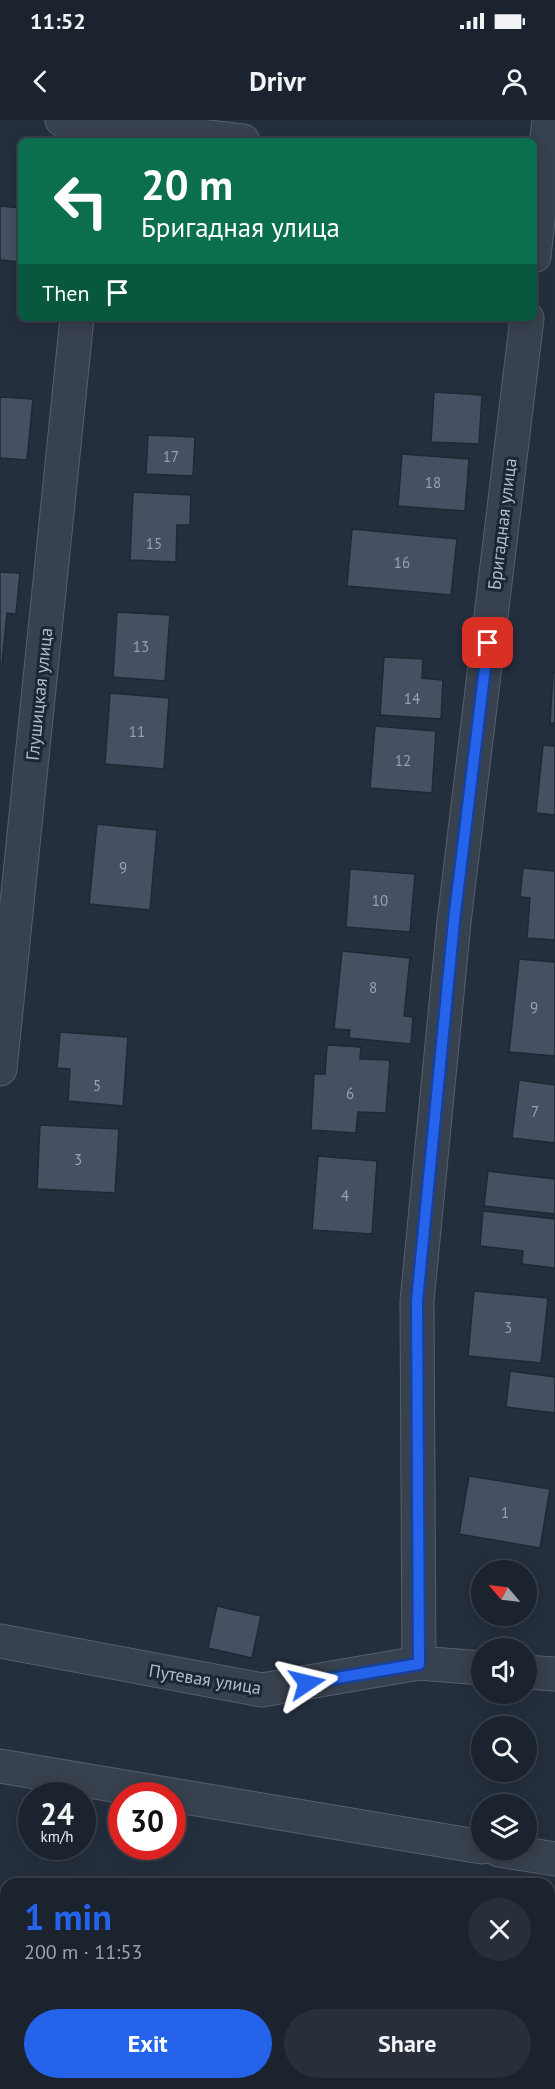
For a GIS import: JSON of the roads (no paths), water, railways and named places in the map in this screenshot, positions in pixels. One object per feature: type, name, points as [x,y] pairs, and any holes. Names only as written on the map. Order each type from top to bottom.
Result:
[{"type":"street","points":[[62,120],[96,128],[209,138]]},
{"type":"street","points":[[537,233],[549,120]]},
{"type":"street","name":"Глушицкая улица","points":[[0,1069],[77,321]]},
{"type":"street","name":"Бригадная улица","points":[[419,1664],[417,1301],[454,921],[527,321]]},
{"type":"street","name":"Путевая улица","points":[[0,1641],[262,1690],[419,1664],[471,1667]]},
{"type":"street","points":[[537,1673],[555,1674]]},
{"type":"street","points":[[0,1766],[471,1844]]},
{"type":"street","points":[[537,1856],[555,1859]]}]
